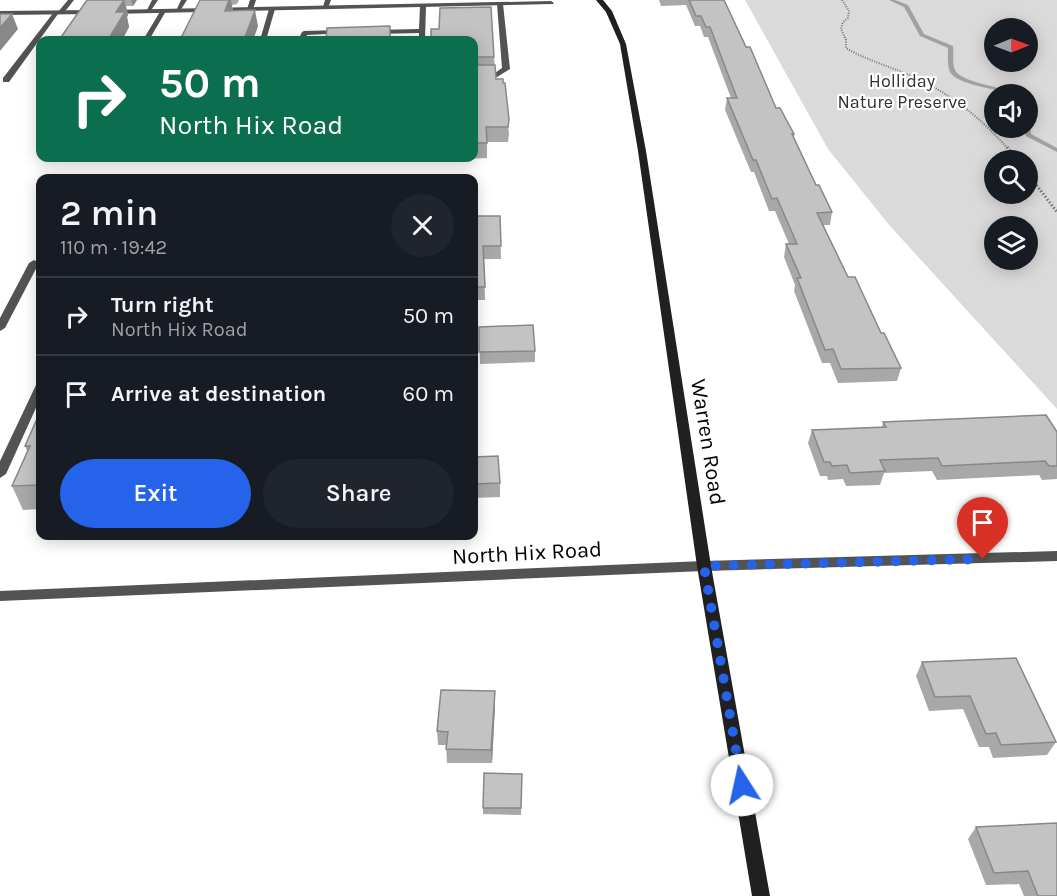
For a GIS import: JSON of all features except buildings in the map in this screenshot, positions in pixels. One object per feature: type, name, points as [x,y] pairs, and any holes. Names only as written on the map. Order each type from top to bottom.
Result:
[{"type":"main road","name":"Warren Road","points":[[599,0],[609,11],[623,44],[642,151],[704,566],[761,896]]},
{"type":"street","points":[[41,36],[71,0]]},
{"type":"street","points":[[148,11],[155,0]]},
{"type":"street","points":[[178,10],[184,0]]},
{"type":"street","points":[[250,9],[253,0]]},
{"type":"street","points":[[0,13],[272,9],[327,4],[423,6],[551,3]]},
{"type":"street","points":[[478,75],[497,75],[506,69],[500,4]]},
{"type":"street","points":[[422,36],[423,6]]},
{"type":"street","points":[[264,36],[272,9]]},
{"type":"street","points":[[148,36],[164,11]]},
{"type":"street","points":[[363,32],[423,31]]},
{"type":"street","points":[[303,36],[304,33],[351,32]]},
{"type":"street","points":[[6,80],[36,42]]},
{"type":"street","points":[[0,328],[34,264]]},
{"type":"street","points":[[0,474],[36,397]]},
{"type":"street","name":"North Hix Road","points":[[0,596],[704,566],[1057,556]]},
{"type":"path","points":[[842,0],[849,11],[848,18],[843,22],[841,29],[846,40],[846,48],[879,65],[920,80],[940,92],[982,120],[1008,150]]},
{"type":"path","points":[[1038,187],[1057,212]]},
{"type":"green space","name":"Holliday Nature Preserve","points":[[745,0],[1057,0],[1057,409],[890,226],[828,149]]},
{"type":"waterway","points":[[891,0],[906,6],[922,35],[951,47],[952,69],[957,76],[984,85]]},
{"type":"waterway","points":[[1034,138],[1057,150]]},
{"type":"route","points":[[742,785],[704,566],[983,559]]}]
